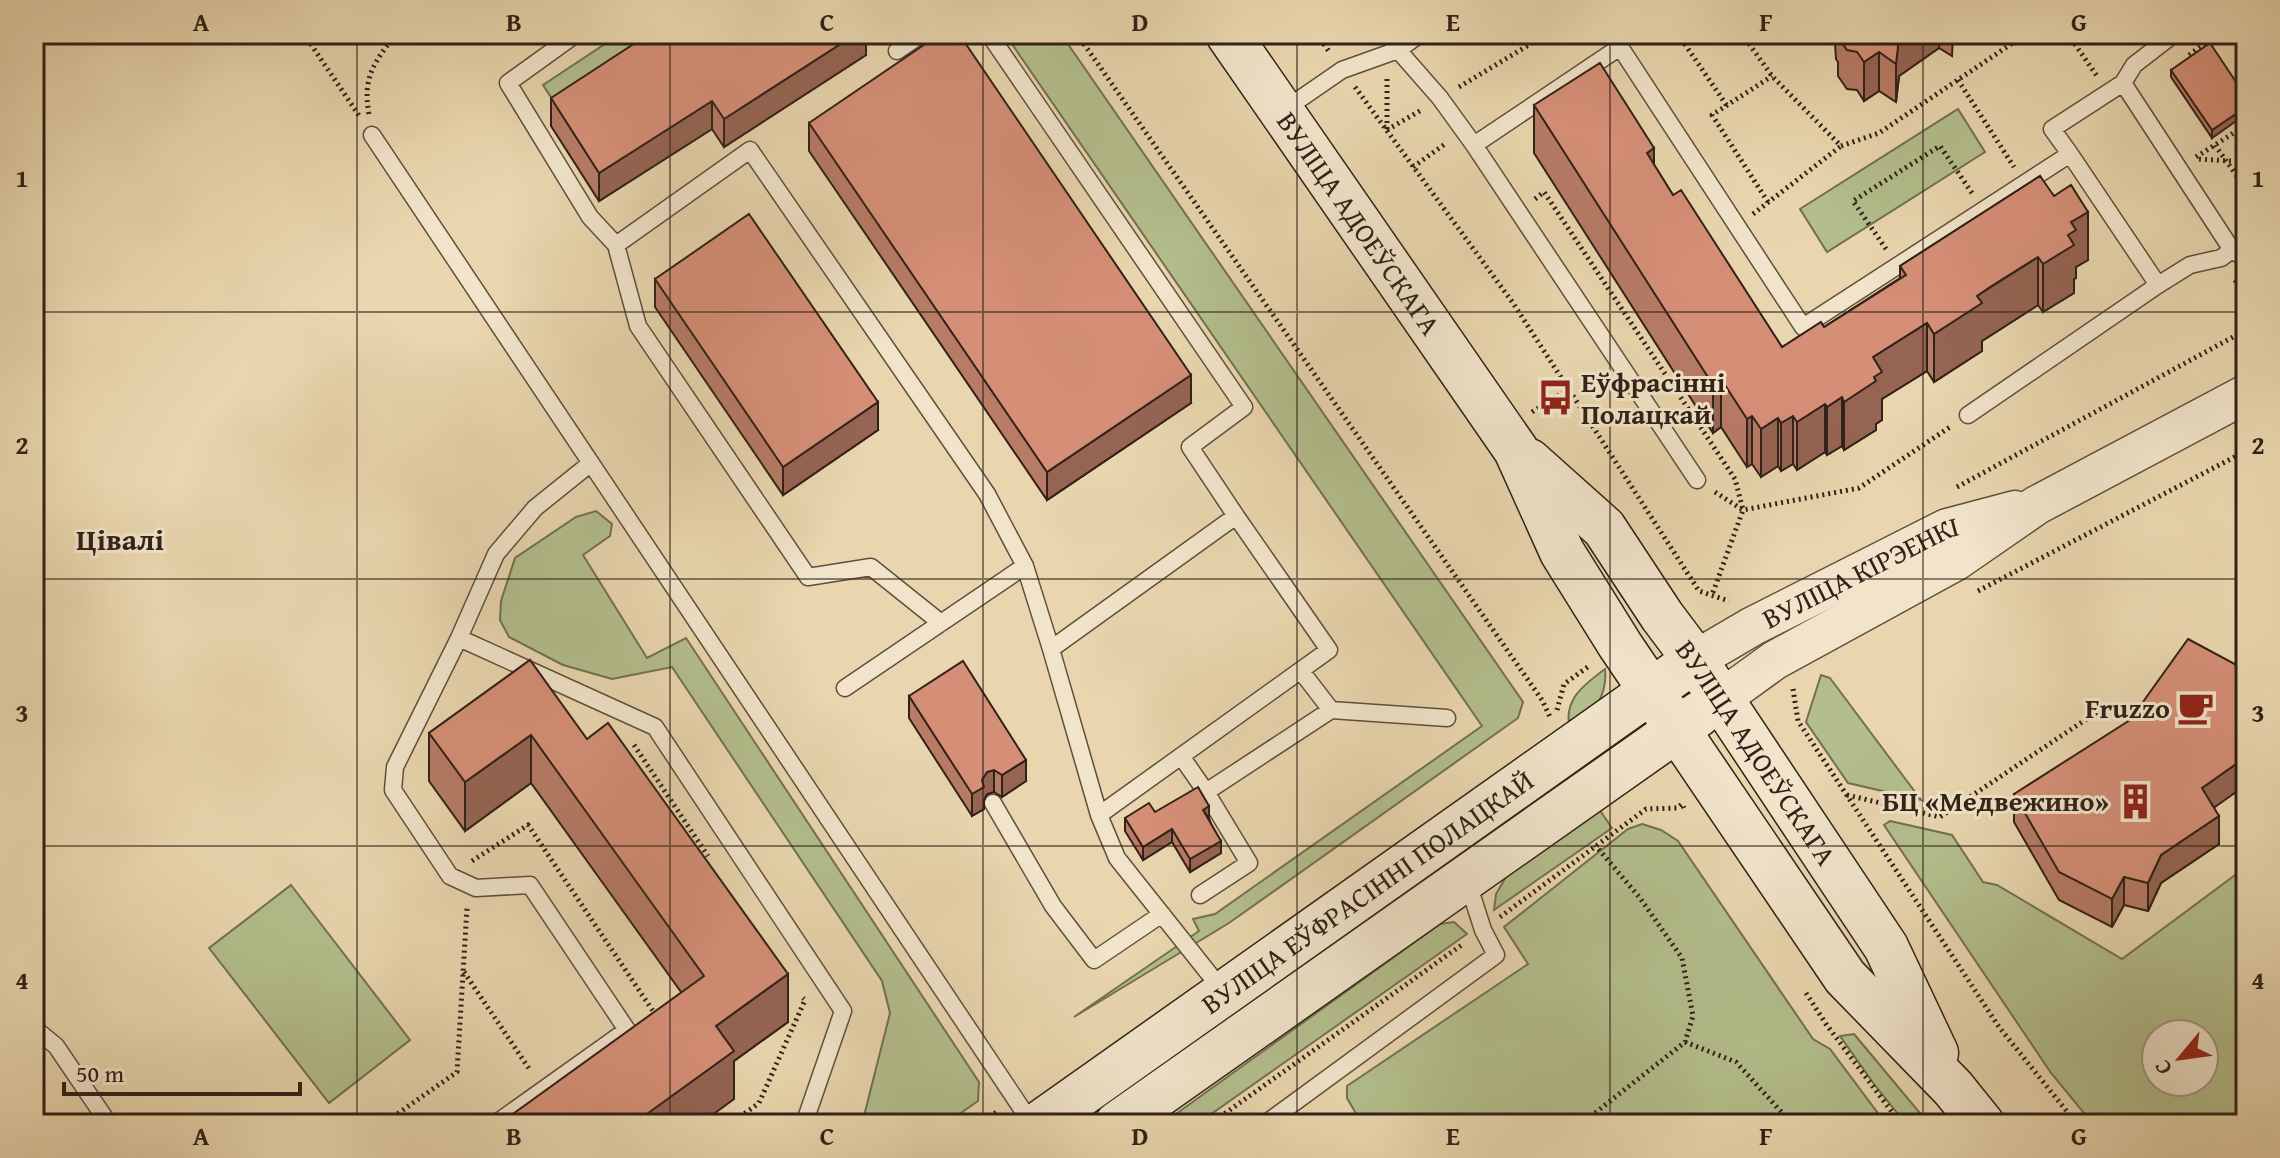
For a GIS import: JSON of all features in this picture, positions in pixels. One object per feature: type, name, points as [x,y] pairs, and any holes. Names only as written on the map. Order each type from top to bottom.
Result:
[{"type":"main road","name":"ВУЛІЦА АДОЕЎСКАГА","points":[[1228,34],[1516,450],[1562,552],[1650,691],[1845,977],[1953,1088],[1982,1124]]},
{"type":"main road","name":"ВУЛІЦА АДОЕЎСКАГА","points":[[1516,450],[1604,528],[1695,660],[1886,947],[1953,1088]]},
{"type":"main road","name":"ВУЛІЦА ЕЎФРАСІННІ ПОЛАЦКАЙ","points":[[1039,1124],[1695,660]]},
{"type":"main road","name":"ВУЛІЦА ЕЎФРАСІННІ ПОЛАЦКАЙ","points":[[1117,1124],[1465,876],[1721,699]]},
{"type":"street","name":"ВУЛІЦА КІРЭЕНКІ","points":[[1721,699],[1775,660],[1956,561],[2037,505],[2246,394]]},
{"type":"street","name":"ВУЛІЦА КІРЭЕНКІ","points":[[1695,660],[1753,626],[1947,528],[2037,505]]},
{"type":"lane","points":[[576,34],[508,83],[590,217],[616,245],[638,326],[808,577],[871,567],[941,623]]},
{"type":"lane","points":[[897,51],[922,34]]},
{"type":"lane","points":[[989,34],[1244,407],[1190,447],[1329,650],[1099,815]]},
{"type":"lane","points":[[1388,34],[1393,52],[1440,98],[1474,145],[1697,480]]},
{"type":"lane","points":[[1283,111],[1342,70],[1393,52],[1420,34]]},
{"type":"lane","points":[[2158,285],[2052,129],[2123,83],[2134,65],[2174,34]]},
{"type":"lane","points":[[1474,145],[1620,47],[1803,327],[2070,154]]},
{"type":"lane","points":[[1968,415],[2190,265],[2239,254],[2123,83]]},
{"type":"lane","points":[[372,135],[1032,1124]]},
{"type":"lane","points":[[616,245],[750,150],[987,494],[1025,566],[1099,815],[1117,858],[1224,993]]},
{"type":"lane","points":[[495,1124],[627,1030],[530,885],[476,888],[450,876],[393,790],[395,767],[459,638],[496,554],[535,508],[591,463]]},
{"type":"lane","points":[[1051,649],[1236,516]]},
{"type":"lane","points":[[845,688],[1025,566]]},
{"type":"lane","points":[[459,638],[655,727],[843,1011],[804,1124]]},
{"type":"lane","points":[[1301,671],[1331,710]]},
{"type":"lane","points":[[1206,792],[1331,710],[1447,718]]},
{"type":"lane","points":[[1181,756],[1249,863],[1200,895]]},
{"type":"lane","points":[[993,803],[1053,906],[1094,960],[1162,914]]},
{"type":"lane","points":[[1265,1124],[1496,955],[1483,930],[1465,876]]},
{"type":"lane","points":[[34,1028],[56,1046],[109,1124]]},
{"type":"path","points":[[304,34],[372,135]]},
{"type":"path","points":[[372,135],[366,100],[372,65],[396,34]]},
{"type":"path","points":[[1077,34],[1542,700],[1553,723],[1564,684],[1594,663]]},
{"type":"path","points":[[1317,34],[1513,303],[1699,591],[1740,605]]},
{"type":"path","points":[[1387,130],[1547,34]]},
{"type":"path","points":[[1678,34],[1727,106]]},
{"type":"path","points":[[1742,34],[1772,76],[1841,146]]},
{"type":"path","points":[[1737,227],[1841,146],[1879,133],[2026,34]]},
{"type":"path","points":[[2184,59],[2217,34]]},
{"type":"path","points":[[1387,130],[1393,52]]},
{"type":"path","points":[[1768,202],[1712,115],[1772,76]]},
{"type":"path","points":[[1958,80],[2024,184]]},
{"type":"path","points":[[2194,158],[2246,125]]},
{"type":"path","points":[[1413,167],[1464,131]]},
{"type":"path","points":[[2215,145],[2246,189]]},
{"type":"path","points":[[1898,267],[1853,201],[1940,146],[1984,211]]},
{"type":"path","points":[[1951,490],[2246,330]]},
{"type":"path","points":[[1697,480],[1743,510],[1859,488],[1968,415]]},
{"type":"path","points":[[1977,592],[2246,451]]},
{"type":"path","points":[[1793,688],[1798,721],[1999,1027],[2077,1124]]},
{"type":"path","points":[[1847,795],[1940,817],[2097,712]]},
{"type":"path","points":[[630,740],[709,857]]},
{"type":"path","points":[[1210,1124],[1483,930],[1646,809],[1677,808],[1682,804],[1691,818]]},
{"type":"path","points":[[383,1124],[457,1072],[468,884],[466,864],[528,825],[663,1025]]},
{"type":"path","points":[[1581,1124],[1685,1042],[1693,1016],[1682,958],[1640,898],[1595,845]]},
{"type":"path","points":[[463,972],[543,1090]]},
{"type":"path","points":[[1801,984],[1826,1024],[1901,1124]]},
{"type":"path","points":[[730,1124],[759,1103],[805,1000],[796,987]]},
{"type":"path","points":[[1685,1042],[1736,1062],[1786,1117],[1786,1124]]},
{"type":"green space","points":[[620,34],[678,34],[560,111],[543,85]]},
{"type":"green space","points":[[1005,34],[1061,34],[1523,702],[1518,718],[1229,923],[1074,1017],[1199,931],[1193,919],[1215,914],[1482,726]]},
{"type":"green space","points":[[1958,109],[1985,152],[1827,252],[1800,209]]},
{"type":"green space","points":[[596,511],[612,524],[610,536],[583,555],[647,658],[686,638],[979,1082],[978,1101],[945,1124],[862,1124],[890,1013],[882,981],[672,667],[612,679],[563,665],[509,637],[500,620],[501,601],[515,558],[576,517]]},
{"type":"green space","points":[[1605,669],[1604,689],[1597,705],[1571,732],[1571,703],[1581,688]]},
{"type":"green space","points":[[1821,675],[1830,678],[1921,800],[1848,783],[1806,722]]},
{"type":"green space","points":[[1599,809],[1612,828],[1494,910],[1496,894],[1510,870]]},
{"type":"green space","points":[[1890,821],[1952,835],[1983,882],[1997,885],[2122,959],[2246,867],[2246,1124],[2093,1124],[2051,1073],[1884,825]]},
{"type":"green space","points":[[1642,824],[1661,830],[1678,841],[1813,1039],[1830,1049],[1886,1124],[1362,1124],[1347,1098],[1347,1086],[1528,964],[1504,927],[1628,829]]},
{"type":"green space","points":[[291,885],[410,1040],[329,1103],[209,948]]},
{"type":"green space","points":[[1454,922],[1467,934],[1197,1124],[1162,1124],[1440,924]]},
{"type":"green space","points":[[1854,1034],[1929,1124],[1906,1124],[1840,1036]]},
{"type":"building","points":[[649,34],[856,34],[724,119],[712,101],[599,173],[551,98]]},
{"type":"building","points":[[940,34],[959,34],[1191,375],[1047,472],[809,123]]},
{"type":"building","points":[[1840,34],[1904,34],[1899,38],[1896,64],[1879,52],[1864,62],[1857,52],[1847,50],[1838,37]]},
{"type":"building","points":[[2210,43],[2246,97],[2246,107],[2212,130],[2171,70]]},
{"type":"building","points":[[1600,63],[1654,148],[1647,153],[1673,195],[1681,190],[1782,347],[1821,322],[1824,327],[1906,275],[1900,266],[2040,176],[2054,196],[2071,185],[2088,212],[2071,222],[2076,230],[2068,235],[2074,245],[2043,264],[2038,257],[1990,287],[1977,296],[1982,303],[1934,334],[1927,323],[1873,357],[1882,372],[1874,377],[1876,381],[1844,402],[1842,397],[1827,407],[1825,404],[1797,422],[1793,416],[1781,423],[1778,418],[1761,429],[1752,416],[1747,419],[1721,379],[1713,385],[1534,105]]},
{"type":"building","points":[[749,214],[878,402],[783,467],[655,279]]},
{"type":"building","name":"БЦ «Медвежино»","points":[[2188,639],[2246,670],[2246,757],[2202,788],[2219,816],[2161,855],[2148,883],[2124,877],[2112,899],[2059,872],[2014,794],[2130,720]]},
{"type":"building","points":[[530,660],[587,739],[608,723],[788,974],[716,1026],[734,1051],[633,1124],[499,1124],[704,976],[531,735],[465,782],[429,733]]},
{"type":"building","points":[[963,661],[1026,760],[1002,775],[994,770],[987,772],[982,780],[984,787],[972,794],[909,696]]},
{"type":"building","points":[[1198,787],[1209,806],[1203,810],[1221,841],[1190,859],[1172,829],[1143,847],[1125,818],[1149,803],[1155,812]]},
{"type":"place","name":"Еўфрасінні Полацкай","points":[[1555,398]]},
{"type":"place","name":"Fruzzo","points":[[2196,708]]},
{"type":"place","name":"БЦ «Медвежино»","points":[[2135,801]]},
{"type":"district","name":"Цівалі","points":[[120,540]]}]
